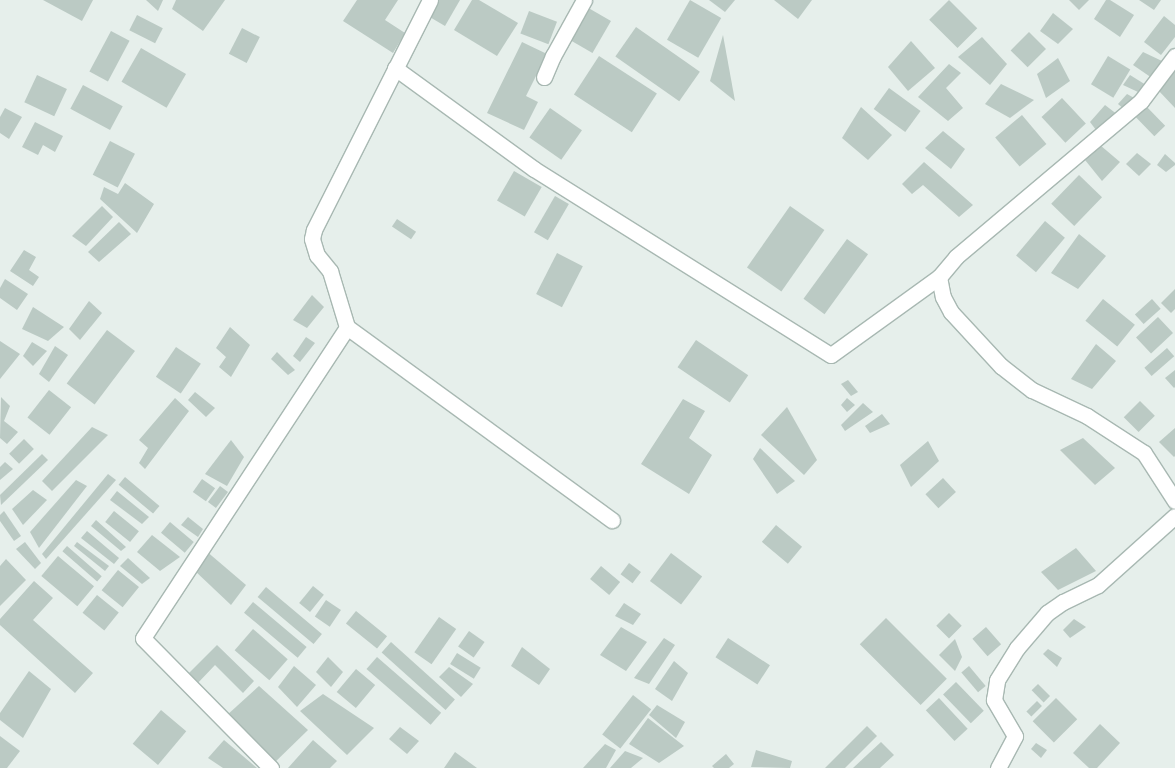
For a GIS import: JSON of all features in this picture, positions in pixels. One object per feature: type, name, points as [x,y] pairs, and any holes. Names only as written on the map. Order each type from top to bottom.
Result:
[{"type":"street","points":[[430,0],[312,234],[317,254],[332,278],[347,327],[612,520]]},
{"type":"street","points":[[544,77],[553,56],[584,0]]},
{"type":"street","points":[[395,68],[534,170],[831,355],[939,277],[956,257],[1141,101],[1175,56]]},
{"type":"street","points":[[939,277],[943,297],[951,312],[1001,366],[1032,390],[1087,416],[1144,453],[1175,501]]},
{"type":"street","points":[[271,768],[143,638],[347,327]]},
{"type":"street","points":[[998,768],[1015,736],[994,700],[997,680],[1017,648],[1047,613],[1063,602],[1098,585],[1175,516]]},
{"type":"building","points":[[43,0],[93,0],[82,21]]},
{"type":"building","points":[[146,0],[163,0],[158,11]]},
{"type":"building","points":[[176,0],[225,0],[203,31],[172,9]]},
{"type":"building","points":[[357,0],[398,0],[385,20],[405,33],[393,53],[343,21]]},
{"type":"building","points":[[437,0],[460,0],[445,26],[428,16]]},
{"type":"building","points":[[472,0],[479,0],[518,23],[497,56],[454,30]]},
{"type":"building","points":[[690,0],[721,18],[698,58],[667,40]]},
{"type":"building","points":[[709,0],[735,0],[725,12]]},
{"type":"building","points":[[774,0],[812,0],[798,19]]},
{"type":"building","points":[[949,0],[977,28],[957,48],[929,20]]},
{"type":"building","points":[[1069,0],[1089,0],[1079,10]]},
{"type":"building","points":[[1106,0],[1110,0],[1134,15],[1120,37],[1094,19]]},
{"type":"building","points":[[1139,0],[1161,0],[1154,10]]},
{"type":"building","points":[[585,6],[611,21],[592,53],[566,38]]},
{"type":"building","points":[[529,11],[557,22],[548,44],[520,33]]},
{"type":"building","points":[[1053,13],[1073,29],[1058,44],[1040,31]]},
{"type":"building","points":[[137,15],[163,28],[155,43],[129,30]]},
{"type":"building","points":[[1164,16],[1175,25],[1175,37],[1161,55],[1144,42]]},
{"type":"building","points":[[636,27],[700,72],[679,101],[615,56]]},
{"type":"building","points":[[242,28],[260,37],[247,63],[229,54]]},
{"type":"building","points":[[111,31],[130,41],[108,81],[89,72]]},
{"type":"building","points":[[1029,32],[1046,49],[1028,67],[1011,50]]},
{"type":"building","points":[[723,35],[735,101],[710,81]]},
{"type":"building","points":[[982,37],[1007,64],[990,85],[958,57]]},
{"type":"building","points":[[911,41],[935,68],[908,91],[888,67]]},
{"type":"building","points":[[522,42],[547,54],[526,96],[538,102],[524,130],[487,113]]},
{"type":"building","points":[[141,48],[186,74],[167,108],[122,82]]},
{"type":"building","points":[[1143,52],[1162,61],[1152,78],[1133,65]]},
{"type":"building","points":[[599,56],[657,94],[632,132],[574,95]]},
{"type":"building","points":[[1108,56],[1130,69],[1113,98],[1091,84]]},
{"type":"building","points":[[1058,58],[1070,81],[1046,98],[1037,74]]},
{"type":"building","points":[[949,64],[961,73],[946,88],[963,108],[948,121],[918,97]]},
{"type":"building","points":[[1175,70],[1175,108],[1158,90]]},
{"type":"building","points":[[37,75],[67,89],[54,116],[24,102]]},
{"type":"building","points":[[1130,75],[1146,85],[1138,92],[1123,85]]},
{"type":"building","points":[[1001,84],[1034,100],[1010,118],[985,104]]},
{"type":"building","points":[[83,85],[123,106],[110,130],[70,109]]},
{"type":"building","points":[[889,88],[921,111],[905,132],[874,109]]},
{"type":"building","points":[[1127,94],[1136,99],[1125,110],[1118,104]]},
{"type":"building","points":[[1062,98],[1086,124],[1065,143],[1042,117]]},
{"type":"building","points":[[1105,105],[1118,115],[1096,130],[1090,122]]},
{"type":"building","points":[[1145,105],[1165,126],[1154,136],[1134,115]]},
{"type":"building","points":[[861,107],[892,135],[868,160],[842,138]]},
{"type":"building","points":[[5,108],[22,117],[9,139],[0,133],[0,117]]},
{"type":"building","points":[[550,108],[582,130],[561,160],[529,137]]},
{"type":"building","points":[[1022,115],[1046,144],[1020,167],[995,137]]},
{"type":"building","points":[[35,122],[63,136],[55,152],[43,145],[38,155],[22,147]]},
{"type":"building","points":[[943,131],[965,149],[951,169],[925,148]]},
{"type":"building","points":[[110,141],[135,154],[118,188],[93,175]]},
{"type":"building","points":[[1100,145],[1120,162],[1102,181],[1085,160]]},
{"type":"building","points":[[1137,153],[1151,164],[1139,176],[1126,164]]},
{"type":"building","points":[[1165,154],[1175,163],[1166,172],[1157,165]]},
{"type":"building","points":[[924,162],[973,205],[959,217],[923,185],[912,194],[902,184]]},
{"type":"building","points":[[514,171],[542,187],[525,216],[497,200]]},
{"type":"building","points":[[1079,175],[1102,197],[1074,226],[1051,204]]},
{"type":"building","points":[[125,183],[154,204],[137,233],[100,199],[104,187],[118,194]]},
{"type":"building","points":[[555,196],[569,204],[548,240],[534,232]]},
{"type":"building","points":[[102,206],[113,217],[86,246],[72,236]]},
{"type":"building","points":[[790,206],[824,230],[781,292],[747,267]]},
{"type":"building","points":[[397,219],[416,232],[411,239],[392,226]]},
{"type":"building","points":[[1045,221],[1065,238],[1036,272],[1016,255]]},
{"type":"building","points":[[119,222],[131,234],[99,262],[88,252]]},
{"type":"building","points":[[1079,234],[1106,256],[1078,289],[1051,273]]},
{"type":"building","points":[[847,239],[868,254],[825,314],[804,299]]},
{"type":"building","points":[[24,250],[36,257],[29,270],[39,277],[33,286],[10,271]]},
{"type":"building","points":[[557,253],[583,266],[562,307],[536,294]]},
{"type":"building","points":[[5,279],[28,294],[17,310],[0,298],[0,288]]},
{"type":"building","points":[[1175,289],[1175,309],[1171,313],[1161,303]]},
{"type":"building","points":[[312,295],[324,307],[307,328],[293,320]]},
{"type":"building","points":[[1103,299],[1135,325],[1117,347],[1085,321]]},
{"type":"building","points":[[1152,299],[1161,309],[1144,324],[1135,314]]},
{"type":"building","points":[[89,301],[102,313],[80,340],[69,329]]},
{"type":"building","points":[[33,307],[64,327],[48,341],[22,329]]},
{"type":"building","points":[[1158,317],[1173,333],[1151,354],[1136,337]]},
{"type":"building","points":[[230,327],[250,345],[231,377],[219,367],[226,357],[216,348]]},
{"type":"building","points":[[107,330],[135,351],[95,405],[67,384]]},
{"type":"building","points":[[306,337],[315,343],[300,362],[293,356]]},
{"type":"building","points":[[696,340],[748,375],[730,403],[678,367]]},
{"type":"building","points":[[0,341],[20,354],[0,379]]},
{"type":"building","points":[[32,342],[47,351],[33,366],[23,356]]},
{"type":"building","points":[[1096,344],[1116,361],[1092,389],[1071,379]]},
{"type":"building","points":[[55,346],[68,355],[49,382],[39,374]]},
{"type":"building","points":[[176,347],[201,364],[181,394],[156,377]]},
{"type":"building","points":[[1167,348],[1174,356],[1152,376],[1144,368]]},
{"type":"building","points":[[277,352],[295,370],[288,375],[271,359]]},
{"type":"building","points":[[1175,370],[1175,387],[1174,388],[1165,378]]},
{"type":"building","points":[[848,380],[858,392],[851,396],[841,384]]},
{"type":"building","points":[[49,390],[71,407],[50,435],[27,418]]},
{"type":"building","points":[[195,392],[215,408],[206,417],[188,400]]},
{"type":"building","points":[[1,397],[10,406],[4,421],[18,432],[7,444],[0,438]]},
{"type":"building","points":[[175,398],[189,411],[145,469],[139,463],[148,448],[139,440]]},
{"type":"building","points":[[847,398],[855,405],[847,412],[841,405]]},
{"type":"building","points":[[683,399],[705,411],[689,438],[712,455],[689,494],[641,464]]},
{"type":"building","points":[[1140,401],[1155,416],[1139,432],[1124,417]]},
{"type":"building","points":[[863,403],[873,412],[845,431],[841,425]]},
{"type":"building","points":[[787,407],[817,460],[804,475],[761,435]]},
{"type":"building","points":[[882,414],[890,424],[870,433],[865,426]]},
{"type":"building","points":[[92,427],[108,435],[52,491],[42,481]]},
{"type":"building","points":[[1175,428],[1175,456],[1174,457],[1159,442]]},
{"type":"building","points":[[1083,438],[1115,468],[1095,485],[1060,450]]},
{"type":"building","points":[[24,439],[34,449],[19,464],[9,454]]},
{"type":"building","points":[[231,440],[244,457],[227,486],[205,474]]},
{"type":"building","points":[[928,441],[939,461],[911,487],[900,465]]},
{"type":"building","points":[[760,448],[795,481],[777,494],[753,459]]},
{"type":"building","points":[[42,454],[48,460],[1,505],[0,495]]},
{"type":"building","points":[[5,462],[13,469],[0,480],[0,467]]},
{"type":"building","points":[[108,474],[116,480],[46,559],[42,554]]},
{"type":"building","points":[[125,477],[159,506],[153,514],[119,485]]},
{"type":"building","points":[[943,478],[956,492],[938,508],[925,494]]},
{"type":"building","points":[[202,479],[215,488],[206,501],[193,492]]},
{"type":"building","points":[[76,480],[87,486],[39,548],[30,532]]},
{"type":"building","points":[[220,486],[228,492],[216,508],[208,502]]},
{"type":"building","points":[[33,490],[47,500],[23,525],[12,509]]},
{"type":"building","points":[[117,491],[149,517],[142,524],[110,500]]},
{"type":"building","points":[[4,511],[21,536],[14,541],[0,521],[0,515]]},
{"type":"building","points":[[114,511],[139,531],[130,542],[105,522]]},
{"type":"building","points":[[188,517],[203,529],[198,537],[181,525]]},
{"type":"building","points":[[96,520],[126,547],[121,551],[91,526]]},
{"type":"building","points":[[170,522],[194,542],[185,553],[161,533]]},
{"type":"building","points":[[776,525],[802,547],[788,564],[762,542]]},
{"type":"building","points":[[87,531],[119,558],[114,564],[81,538]]},
{"type":"building","points":[[152,535],[180,557],[160,571],[137,552]]},
{"type":"building","points":[[25,542],[41,563],[35,569],[16,549]]},
{"type":"building","points":[[77,542],[109,566],[105,571],[74,546]]},
{"type":"building","points":[[67,546],[102,576],[97,581],[62,551]]},
{"type":"building","points":[[1076,548],[1096,571],[1058,590],[1041,572]]},
{"type":"building","points":[[205,550],[246,585],[231,605],[194,570]]},
{"type":"building","points":[[671,553],[702,576],[681,604],[650,581]]},
{"type":"building","points":[[58,556],[94,586],[77,606],[41,576]]},
{"type":"building","points":[[128,558],[150,578],[142,584],[120,566]]},
{"type":"building","points":[[6,559],[26,580],[0,606],[0,566]]},
{"type":"building","points":[[629,563],[641,572],[633,583],[621,574]]},
{"type":"building","points":[[601,566],[620,582],[609,595],[590,579]]},
{"type":"building","points":[[118,570],[139,587],[123,607],[102,590]]},
{"type":"building","points":[[34,581],[53,598],[33,620],[93,673],[75,693],[0,625],[0,619]]},
{"type":"building","points":[[313,586],[324,595],[310,612],[299,603]]},
{"type":"building","points":[[266,587],[322,634],[314,644],[258,597]]},
{"type":"building","points":[[97,595],[119,613],[104,630],[83,613]]},
{"type":"building","points":[[326,600],[341,610],[330,627],[315,617]]},
{"type":"building","points":[[253,602],[307,647],[298,658],[244,613]]},
{"type":"building","points":[[624,603],[641,614],[633,625],[615,616]]},
{"type":"building","points":[[356,611],[387,636],[377,649],[346,623]]},
{"type":"building","points":[[949,613],[962,626],[949,638],[936,626]]},
{"type":"building","points":[[439,617],[456,629],[432,664],[414,652]]},
{"type":"building","points":[[886,618],[947,679],[921,705],[860,644]]},
{"type":"building","points":[[1074,619],[1086,627],[1070,638],[1063,630]]},
{"type":"building","points":[[621,627],[647,642],[626,671],[600,655]]},
{"type":"building","points":[[986,627],[1001,644],[988,656],[972,639]]},
{"type":"building","points":[[253,629],[288,659],[269,680],[235,650]]},
{"type":"building","points":[[469,631],[485,642],[474,657],[458,647]]},
{"type":"building","points":[[664,638],[675,645],[649,684],[634,678]]},
{"type":"building","points":[[728,638],[770,665],[757,685],[715,657]]},
{"type":"building","points":[[955,639],[962,657],[955,671],[939,655]]},
{"type":"building","points":[[391,642],[455,700],[446,710],[382,652]]},
{"type":"building","points":[[217,645],[254,681],[243,693],[215,665],[196,685],[187,675]]},
{"type":"building","points":[[522,647],[550,669],[539,685],[511,666]]},
{"type":"building","points":[[1048,649],[1062,658],[1057,667],[1043,654]]},
{"type":"building","points":[[457,653],[481,668],[474,679],[450,664]]},
{"type":"building","points":[[328,657],[343,672],[331,687],[316,672]]},
{"type":"building","points":[[377,657],[441,713],[431,725],[367,669]]},
{"type":"building","points":[[674,661],[688,673],[672,701],[655,689]]},
{"type":"building","points":[[294,666],[316,685],[297,707],[278,687]]},
{"type":"building","points":[[969,666],[986,686],[978,692],[961,672]]},
{"type":"building","points":[[449,667],[473,684],[461,697],[439,677]]},
{"type":"building","points":[[356,669],[375,685],[356,708],[337,692]]},
{"type":"building","points":[[29,671],[51,689],[23,738],[0,720],[0,713]]},
{"type":"building","points":[[956,682],[984,711],[971,723],[943,695]]},
{"type":"building","points":[[1038,684],[1050,696],[1044,702],[1032,690]]},
{"type":"building","points":[[259,686],[308,730],[269,768],[226,716]]},
{"type":"building","points":[[323,694],[374,728],[347,755],[300,711]]},
{"type":"building","points":[[633,695],[651,709],[620,749],[602,734]]},
{"type":"building","points":[[939,698],[968,729],[954,741],[926,710]]},
{"type":"building","points":[[1056,698],[1077,719],[1054,743],[1033,721]]},
{"type":"building","points":[[1037,701],[1042,706],[1031,717],[1026,712]]},
{"type":"building","points":[[657,705],[685,722],[676,738],[649,715]]},
{"type":"building","points":[[161,710],[186,731],[158,765],[133,744]]},
{"type":"building","points":[[648,718],[684,746],[659,763],[629,744]]},
{"type":"building","points":[[1100,724],[1120,743],[1097,768],[1089,768],[1073,753]]},
{"type":"building","points":[[867,726],[877,736],[845,768],[825,768]]},
{"type":"building","points":[[400,727],[419,741],[407,754],[389,739]]},
{"type":"building","points":[[0,736],[20,751],[7,768],[0,768]]},
{"type":"building","points":[[224,740],[257,768],[223,768],[208,758]]},
{"type":"building","points":[[313,740],[337,761],[330,768],[288,768]]},
{"type":"building","points":[[881,742],[894,755],[880,768],[853,768]]},
{"type":"building","points":[[1036,743],[1047,750],[1041,758],[1031,749]]},
{"type":"building","points":[[605,744],[616,750],[606,768],[583,768]]},
{"type":"building","points":[[756,750],[792,761],[790,768],[751,767]]},
{"type":"building","points":[[625,751],[643,758],[631,768],[610,768]]},
{"type":"building","points":[[455,752],[477,768],[444,768]]},
{"type":"building","points":[[726,754],[734,764],[729,768],[714,768],[712,766]]}]
